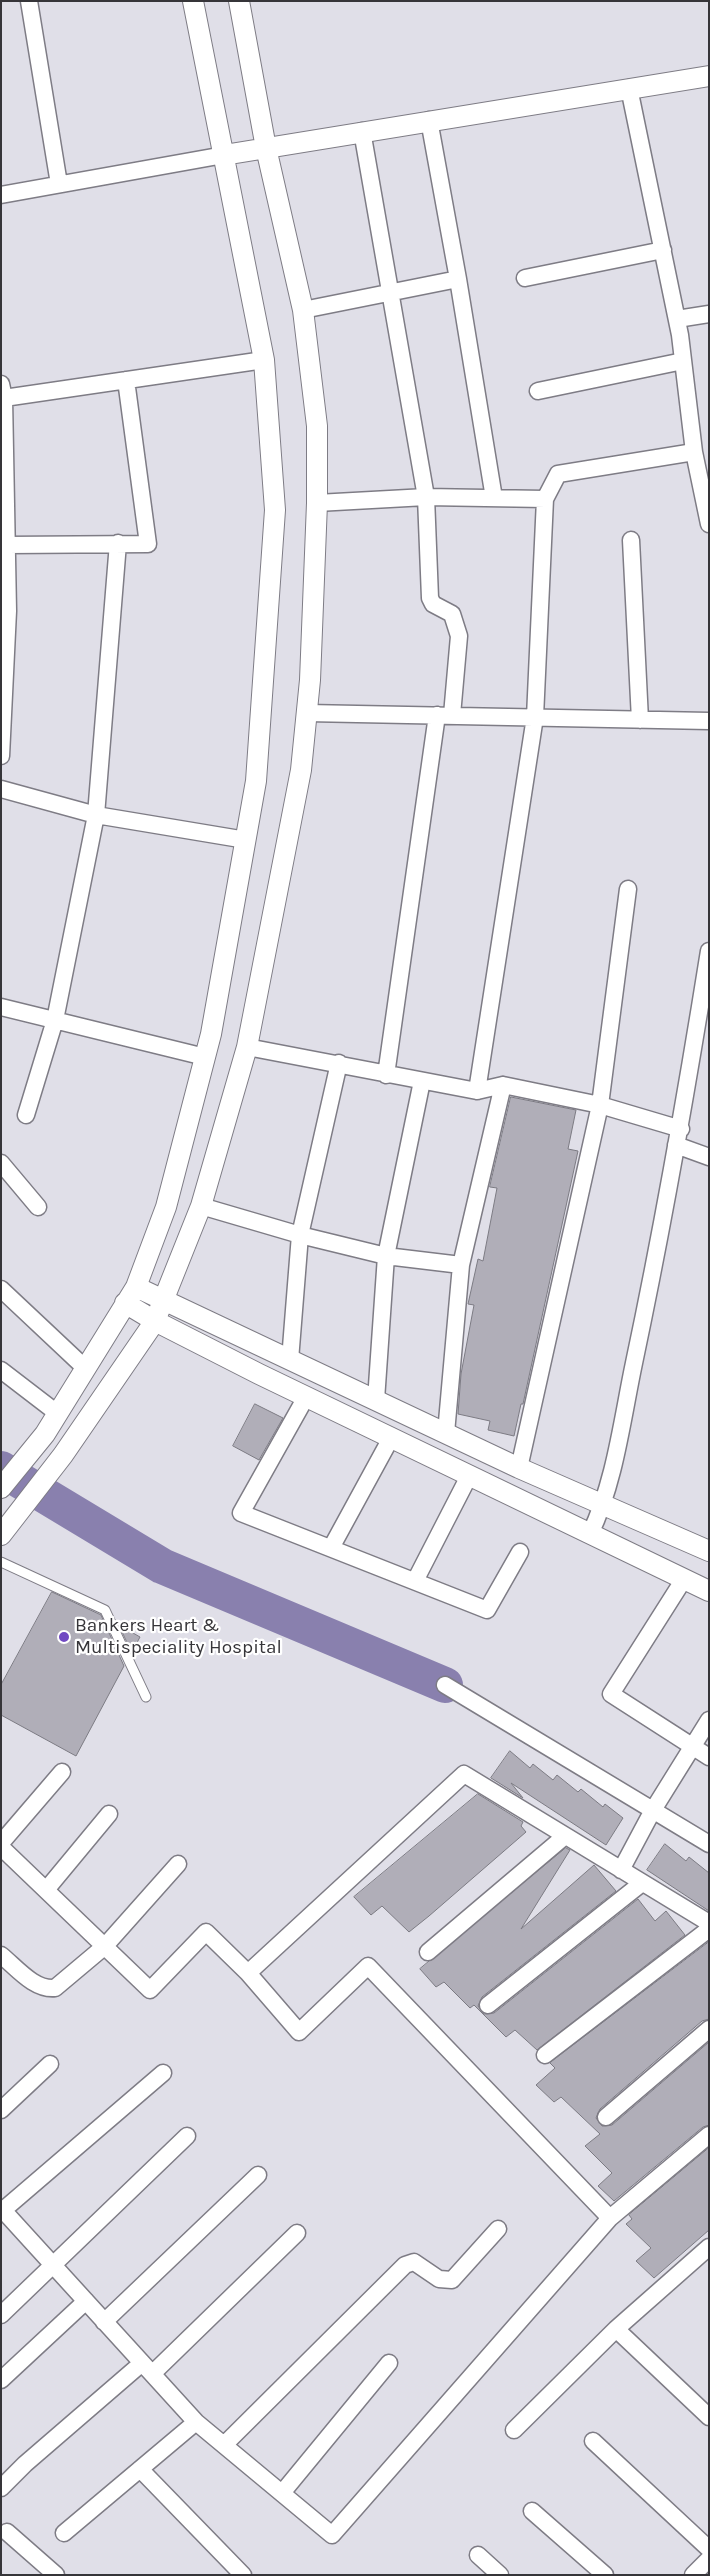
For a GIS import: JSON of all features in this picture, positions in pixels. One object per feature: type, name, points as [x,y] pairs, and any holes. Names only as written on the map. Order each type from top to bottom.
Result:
[{"type":"street","points":[[29,1],[59,184]]},
{"type":"street","points":[[1,1488],[45,1434],[56,1413],[131,1295],[166,1207],[205,1057],[256,781],[275,510],[264,360],[194,1]]},
{"type":"street","points":[[7,1527],[63,1455],[155,1321],[201,1206],[247,1047],[301,770],[306,713],[317,503],[317,426],[303,310],[266,148],[239,1]]},
{"type":"street","points":[[1,195],[362,131],[709,76]]},
{"type":"street","points":[[629,88],[677,319],[694,452],[709,524]]},
{"type":"street","points":[[429,120],[458,279],[494,498]]},
{"type":"street","points":[[362,131],[426,497],[430,598],[433,604],[452,614],[459,636],[444,715],[386,1075]]},
{"type":"street","points":[[525,278],[663,250]]},
{"type":"street","points":[[303,310],[458,279]]},
{"type":"street","points":[[677,319],[709,314]]},
{"type":"street","points":[[1,756],[7,545],[2,391],[126,380],[264,360]]},
{"type":"street","points":[[538,391],[683,361]]},
{"type":"street","points":[[7,545],[148,544],[126,380]]},
{"type":"street","points":[[477,1091],[535,717],[545,499],[558,474],[694,452]]},
{"type":"street","points":[[317,503],[426,497],[545,499]]},
{"type":"street","points":[[631,540],[640,720]]},
{"type":"street","points":[[26,1115],[55,1020],[96,815],[118,543]]},
{"type":"street","points":[[306,713],[709,721]]},
{"type":"street","points":[[1,789],[96,815],[246,840]]},
{"type":"street","points":[[519,1468],[600,1105],[628,889]]},
{"type":"street","points":[[590,1534],[604,1506],[640,1333],[676,1145],[681,1129],[709,951]]},
{"type":"street","points":[[1,1007],[205,1057]]},
{"type":"street","points":[[247,1047],[477,1091],[503,1085],[600,1105],[681,1129]]},
{"type":"street","points":[[290,1360],[300,1235],[339,1064]]},
{"type":"street","points":[[376,1400],[386,1256],[422,1081]]},
{"type":"street","points":[[446,1433],[461,1265],[503,1085]]},
{"type":"street","points":[[676,1145],[709,1157]]},
{"type":"street","points":[[1,1163],[38,1207]]},
{"type":"street","points":[[201,1206],[300,1235],[386,1256],[461,1265]]},
{"type":"street","points":[[1,1289],[84,1368]]},
{"type":"street","points":[[131,1295],[164,1300],[519,1468],[709,1551]]},
{"type":"street","points":[[131,1295],[155,1321],[306,1397],[709,1590]]},
{"type":"street","points":[[1,1370],[56,1413]]},
{"type":"street","points":[[306,1397],[241,1513],[487,1610],[520,1552]]},
{"type":"street","points":[[331,1548],[391,1438]]},
{"type":"street","points":[[416,1582],[469,1476]]},
{"type":"street","points":[[684,1579],[612,1694],[709,1757]]},
{"type":"street","points":[[446,1685],[709,1844]]},
{"type":"street","points":[[621,1870],[653,1810],[694,1748],[709,1720]]},
{"type":"street","points":[[1,1843],[62,1772]]},
{"type":"street","points":[[248,1973],[464,1774],[709,1923]]},
{"type":"street","points":[[46,1890],[109,1814]]},
{"type":"street","points":[[428,1952],[565,1836]]},
{"type":"street","points":[[1,1847],[150,1990],[206,1932],[248,1973],[299,2032],[368,1966],[610,2218]]},
{"type":"street","points":[[1,1955],[34,1983],[45,1989],[55,1988],[105,1946],[178,1864]]},
{"type":"street","points":[[488,2005],[642,1883]]},
{"type":"street","points":[[544,2055],[709,1929]]},
{"type":"street","points":[[606,2117],[709,2029]]},
{"type":"street","points":[[1,2110],[50,2064]]},
{"type":"street","points":[[162,2073],[2,2210],[196,2422],[225,2444],[332,2535],[610,2218],[709,2135]]},
{"type":"street","points":[[1,2315],[187,2136]]},
{"type":"street","points":[[104,2322],[258,2175]]},
{"type":"street","points":[[225,2444],[404,2265],[414,2262],[439,2279],[452,2280],[498,2229]]},
{"type":"street","points":[[1,2488],[25,2464],[147,2368],[298,2234]]},
{"type":"street","points":[[514,2430],[616,2329],[709,2247]]},
{"type":"street","points":[[1,2380],[86,2301]]},
{"type":"street","points":[[616,2329],[709,2417]]},
{"type":"street","points":[[282,2493],[389,2363]]},
{"type":"street","points":[[64,2534],[196,2422]]},
{"type":"street","points":[[593,2440],[709,2549]]},
{"type":"street","points":[[140,2469],[243,2575]]},
{"type":"street","points":[[532,2511],[605,2575]]},
{"type":"street","points":[[7,2532],[56,2575]]},
{"type":"street","points":[[478,2555],[500,2575]]},
{"type":"street","points":[[693,2575],[709,2559]]},
{"type":"lane","points":[[1,1562],[105,1610],[146,1697]]},
{"type":"building","points":[[511,1097],[576,1110],[568,1149],[578,1151],[523,1404],[521,1404],[514,1436],[488,1430],[490,1421],[458,1414],[461,1374],[474,1305],[468,1304],[478,1259],[483,1261],[497,1188],[490,1187]]},
{"type":"building","points":[[255,1404],[283,1418],[259,1460],[233,1446]]},
{"type":"building","points":[[52,1592],[101,1615],[124,1666],[76,1756],[1,1715],[1,1685]]},
{"type":"building","points":[[119,1625],[140,1637],[132,1652]]},
{"type":"building","points":[[510,1751],[530,1768],[533,1764],[553,1780],[557,1775],[578,1792],[581,1789],[603,1807],[605,1804],[623,1818],[606,1845],[511,1783],[523,1798],[491,1778]]},
{"type":"building","points":[[478,1794],[523,1822],[521,1826],[526,1832],[409,1932],[382,1906],[371,1915],[354,1897]]},
{"type":"building","points":[[665,1844],[686,1861],[689,1857],[709,1873],[709,1911],[647,1870]]},
{"type":"building","points":[[566,1848],[570,1850],[521,1929],[594,1865],[616,1891],[482,1997],[478,2006],[484,2014],[494,2013],[638,1899],[655,1921],[666,1911],[685,1935],[537,2050],[515,2030],[506,2037],[474,2005],[470,2008],[444,1982],[436,1987],[420,1969]]},
{"type":"building","points":[[709,1942],[709,2019],[702,2021],[600,2109],[596,2118],[602,2126],[612,2125],[709,2042],[709,2125],[703,2127],[614,2201],[598,2186],[612,2173],[585,2146],[600,2134],[561,2097],[554,2102],[536,2085],[555,2068],[550,2063]]},
{"type":"building","points":[[709,2148],[709,2230],[654,2278],[636,2261],[651,2248],[626,2224],[632,2219],[629,2215]]},
{"type":"waterway","points":[[1,1469],[162,1566],[445,1685]]},
{"type":"place","name":"Bankers Heart & Multispeciality Hospital","points":[[64,1637]]}]
